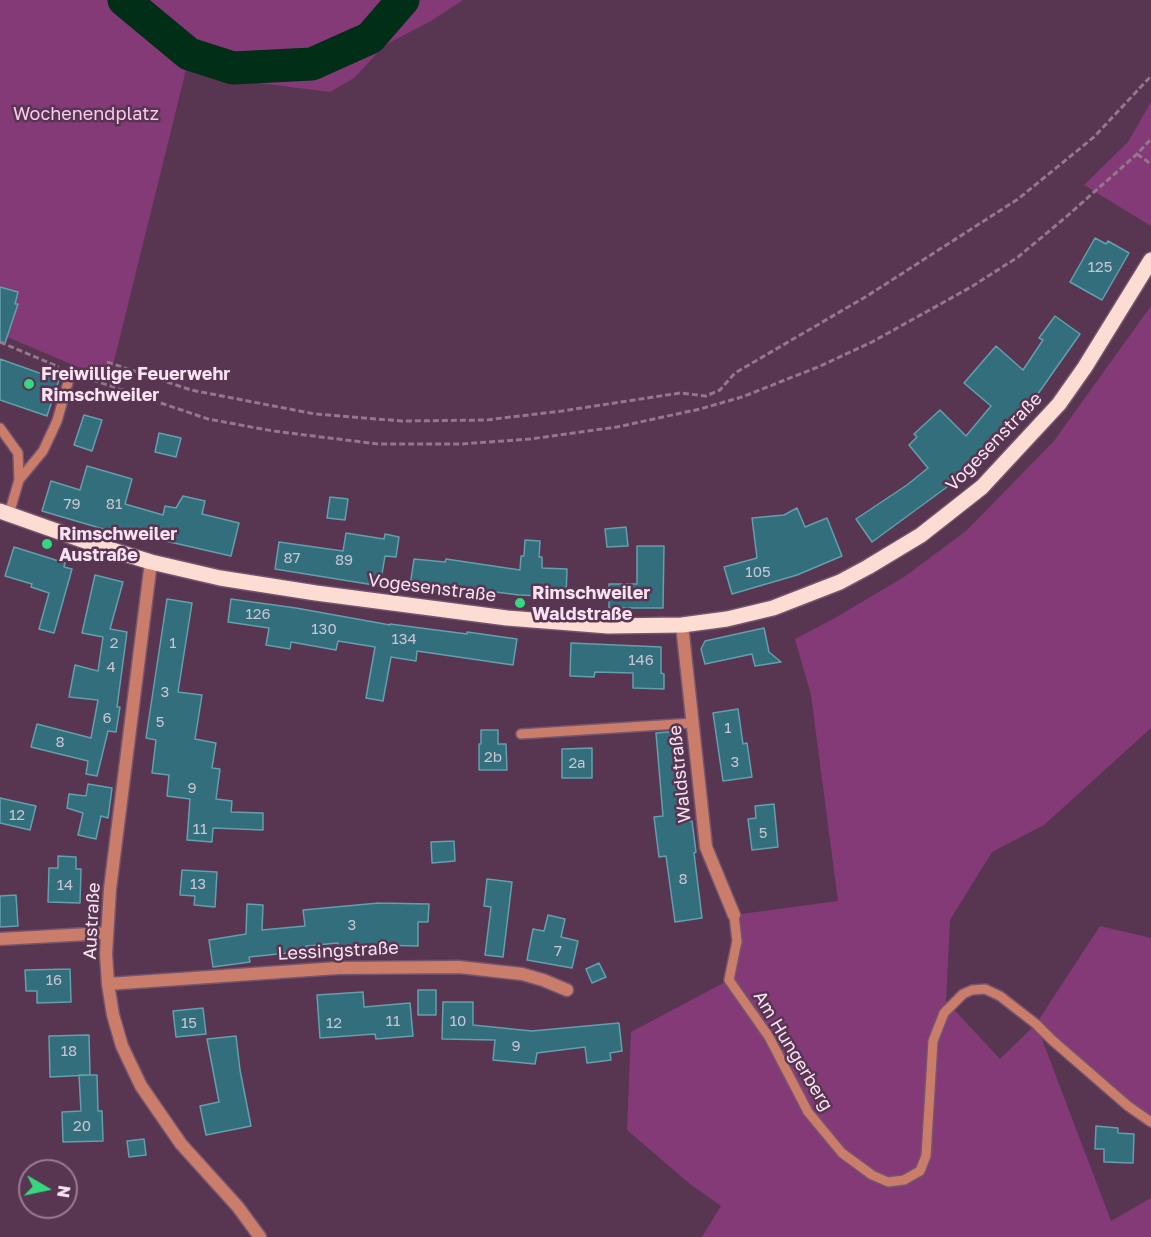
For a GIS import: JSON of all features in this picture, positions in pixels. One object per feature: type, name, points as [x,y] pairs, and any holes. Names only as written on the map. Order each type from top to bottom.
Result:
[{"type":"main road","name":"Vogesenstraße","points":[[4,513],[151,562],[220,578],[267,585],[507,618],[608,626],[682,625],[727,619],[773,608],[811,594],[868,567],[895,552],[952,512],[982,487],[1059,404],[1085,368],[1151,260]]},
{"type":"street","name":"Austraße","points":[[151,562],[107,933],[108,984],[113,1015],[122,1046],[141,1086],[182,1144],[238,1207],[260,1237]]},
{"type":"street","name":"Waldstraße","points":[[682,625],[706,847],[734,915]]},
{"type":"street","points":[[0,939],[107,933]]},
{"type":"street","name":"Lessingstraße","points":[[108,984],[338,968],[459,966],[522,974],[567,990]]},
{"type":"lane","points":[[4,513],[19,480],[43,451],[57,421],[71,372]]},
{"type":"lane","points":[[0,428],[18,453],[19,480]]},
{"type":"lane","points":[[521,734],[693,723]]},
{"type":"lane","name":"Am Hungerberg","points":[[734,915],[737,941],[729,980],[769,1037],[808,1113],[842,1153],[872,1175],[888,1182],[904,1180],[920,1171],[926,1156],[933,1041],[944,1013],[963,994],[972,990],[985,989],[1000,996],[1036,1024],[1052,1041],[1128,1106],[1151,1122]]},
{"type":"path","points":[[107,362],[192,390],[315,414],[402,421],[486,420],[680,393],[706,396],[720,390],[735,373],[867,296],[1018,199],[1094,137],[1151,76]]},
{"type":"path","points":[[0,342],[71,372],[208,419],[273,431],[378,444],[461,444],[530,439],[627,425],[742,397],[818,367],[872,342],[1017,257],[1137,154],[1151,139]]},
{"type":"path","points":[[1137,154],[1151,164]]},
{"type":"green space","name":"Wochenendplatz","points":[[0,0],[463,0],[431,21],[385,45],[354,78],[330,92],[228,79],[186,70],[110,377],[80,368],[0,334]]},
{"type":"green space","points":[[1151,102],[1151,226],[1084,185],[1128,142]]},
{"type":"green space","points":[[1151,306],[1151,728],[1044,825],[992,852],[950,920],[946,1001],[1000,1059],[1036,1024],[1100,926],[1151,938],[1151,1122],[1037,1026],[1111,1221],[1151,1198],[1151,1237],[702,1237],[721,1206],[690,1184],[627,1130],[631,1032],[729,980],[737,941],[734,915],[838,901],[811,695],[795,639],[904,577],[966,531],[1054,441]]},
{"type":"building","points":[[1095,238],[1106,244],[1108,241],[1129,253],[1102,300],[1070,282]]},
{"type":"building","points":[[0,287],[18,292],[15,304],[18,304],[5,343],[0,342]]},
{"type":"building","points":[[1055,316],[1080,334],[1035,398],[1033,397],[1001,434],[947,487],[872,542],[856,519],[928,468],[909,445],[917,437],[914,434],[940,410],[966,436],[991,406],[964,383],[996,346],[1023,370],[1043,340],[1039,338]]},
{"type":"building","name":"Freiwillige Feuerwehr Rimschweiler","points":[[0,359],[59,380],[47,416],[0,400]]},
{"type":"building","points":[[84,415],[102,420],[92,451],[74,445]]},
{"type":"building","points":[[159,433],[181,438],[176,457],[155,452]]},
{"type":"building","points":[[87,466],[132,479],[125,504],[163,515],[165,506],[176,508],[183,496],[205,501],[202,514],[239,523],[231,556],[135,534],[134,538],[42,511],[51,481],[80,490]]},
{"type":"building","points":[[330,497],[348,499],[345,520],[327,518]]},
{"type":"building","points":[[797,508],[805,527],[827,518],[842,556],[797,575],[732,594],[724,567],[757,558],[752,518],[784,515]]},
{"type":"building","points":[[626,527],[628,546],[607,547],[605,529]]},
{"type":"building","points":[[346,533],[384,539],[385,534],[399,537],[396,557],[385,556],[380,586],[275,569],[279,542],[343,551]]},
{"type":"building","points":[[525,540],[540,541],[539,557],[542,557],[542,568],[567,569],[566,597],[519,595],[457,587],[456,593],[410,586],[414,559],[445,562],[446,559],[520,570]]},
{"type":"building","points":[[637,546],[664,546],[663,608],[609,608],[609,584],[637,584]]},
{"type":"building","points":[[14,547],[65,563],[64,567],[72,569],[54,633],[39,629],[49,593],[31,587],[32,584],[5,576]]},
{"type":"building","points":[[95,575],[123,582],[110,629],[127,632],[116,732],[108,731],[97,776],[86,774],[88,761],[31,747],[37,724],[91,738],[98,700],[69,697],[75,665],[98,671],[103,637],[82,633]]},
{"type":"building","points":[[167,599],[192,603],[178,692],[202,695],[195,739],[216,743],[212,768],[220,769],[216,799],[232,801],[231,812],[263,813],[263,830],[213,828],[212,842],[187,840],[190,799],[167,796],[169,775],[152,773],[156,740],[146,738]]},
{"type":"building","points":[[231,599],[390,625],[517,639],[513,665],[417,651],[416,661],[391,657],[383,701],[366,698],[375,647],[338,641],[336,650],[291,642],[290,649],[266,645],[269,628],[228,622]]},
{"type":"building","points":[[764,628],[769,652],[781,662],[755,666],[752,654],[705,664],[701,649],[705,641]]},
{"type":"building","points":[[571,643],[661,647],[661,673],[664,674],[664,689],[633,688],[633,673],[595,672],[594,677],[570,676]]},
{"type":"building","points":[[738,709],[743,744],[747,743],[752,777],[723,781],[713,713]]},
{"type":"building","points":[[481,730],[498,730],[498,744],[506,744],[507,770],[479,770]]},
{"type":"building","points":[[680,731],[702,918],[675,922],[666,856],[659,857],[654,817],[663,816],[656,733]]},
{"type":"building","points":[[592,748],[592,778],[562,778],[562,749]]},
{"type":"building","points":[[88,784],[112,788],[108,818],[101,816],[96,839],[78,835],[83,813],[67,808],[69,794],[86,796]]},
{"type":"building","points":[[0,798],[36,806],[30,830],[0,823]]},
{"type":"building","points":[[774,804],[778,847],[752,850],[748,819],[756,818],[755,806]]},
{"type":"building","points":[[454,841],[455,861],[432,863],[431,842]]},
{"type":"building","points":[[58,856],[76,857],[76,869],[81,869],[80,903],[48,902],[49,868],[58,868]]},
{"type":"building","points":[[182,870],[217,872],[215,907],[194,905],[195,896],[180,895]]},
{"type":"building","points":[[487,879],[512,882],[503,957],[485,955],[491,907],[484,906]]},
{"type":"building","points":[[16,895],[18,926],[0,927],[0,896]]},
{"type":"building","points":[[379,903],[429,904],[428,922],[418,922],[418,946],[338,947],[338,943],[306,946],[307,951],[249,957],[250,962],[213,967],[209,940],[246,934],[247,904],[263,905],[262,930],[305,926],[303,910]]},
{"type":"building","points":[[548,915],[565,919],[561,937],[578,941],[572,968],[527,960],[533,929],[544,931]]},
{"type":"building","points":[[599,963],[606,977],[592,983],[586,969]]},
{"type":"building","points":[[70,969],[71,1002],[37,1003],[37,991],[26,991],[25,970]]},
{"type":"building","points":[[418,990],[436,990],[436,1015],[418,1015]]},
{"type":"building","points":[[363,992],[364,1007],[410,1003],[413,1036],[376,1039],[375,1034],[320,1038],[317,995]]},
{"type":"building","points":[[443,1002],[473,1002],[473,1025],[532,1031],[619,1023],[622,1051],[610,1053],[611,1060],[587,1063],[585,1047],[537,1053],[535,1064],[493,1060],[495,1040],[442,1039]]},
{"type":"building","points":[[203,1008],[206,1034],[176,1037],[173,1011]]},
{"type":"building","points":[[89,1035],[90,1075],[50,1077],[49,1036]]},
{"type":"building","points":[[236,1036],[251,1126],[206,1135],[200,1106],[219,1102],[207,1039]]},
{"type":"building","points":[[79,1075],[97,1075],[98,1111],[102,1111],[103,1141],[63,1142],[62,1112],[81,1111]]},
{"type":"building","points":[[1096,1126],[1118,1128],[1118,1133],[1134,1134],[1133,1163],[1104,1162],[1104,1149],[1095,1149]]},
{"type":"building","points":[[144,1139],[146,1155],[129,1157],[127,1141]]},
{"type":"waterway","points":[[124,0],[189,54],[233,68],[312,64],[370,38],[403,0]]},
{"type":"place","name":"Freiwillige Feuerwehr Rimschweiler","points":[[29,384]]},
{"type":"place","name":"Rimschweiler Austraße","points":[[47,544]]},
{"type":"place","name":"Rimschweiler Waldstraße","points":[[520,603]]}]
